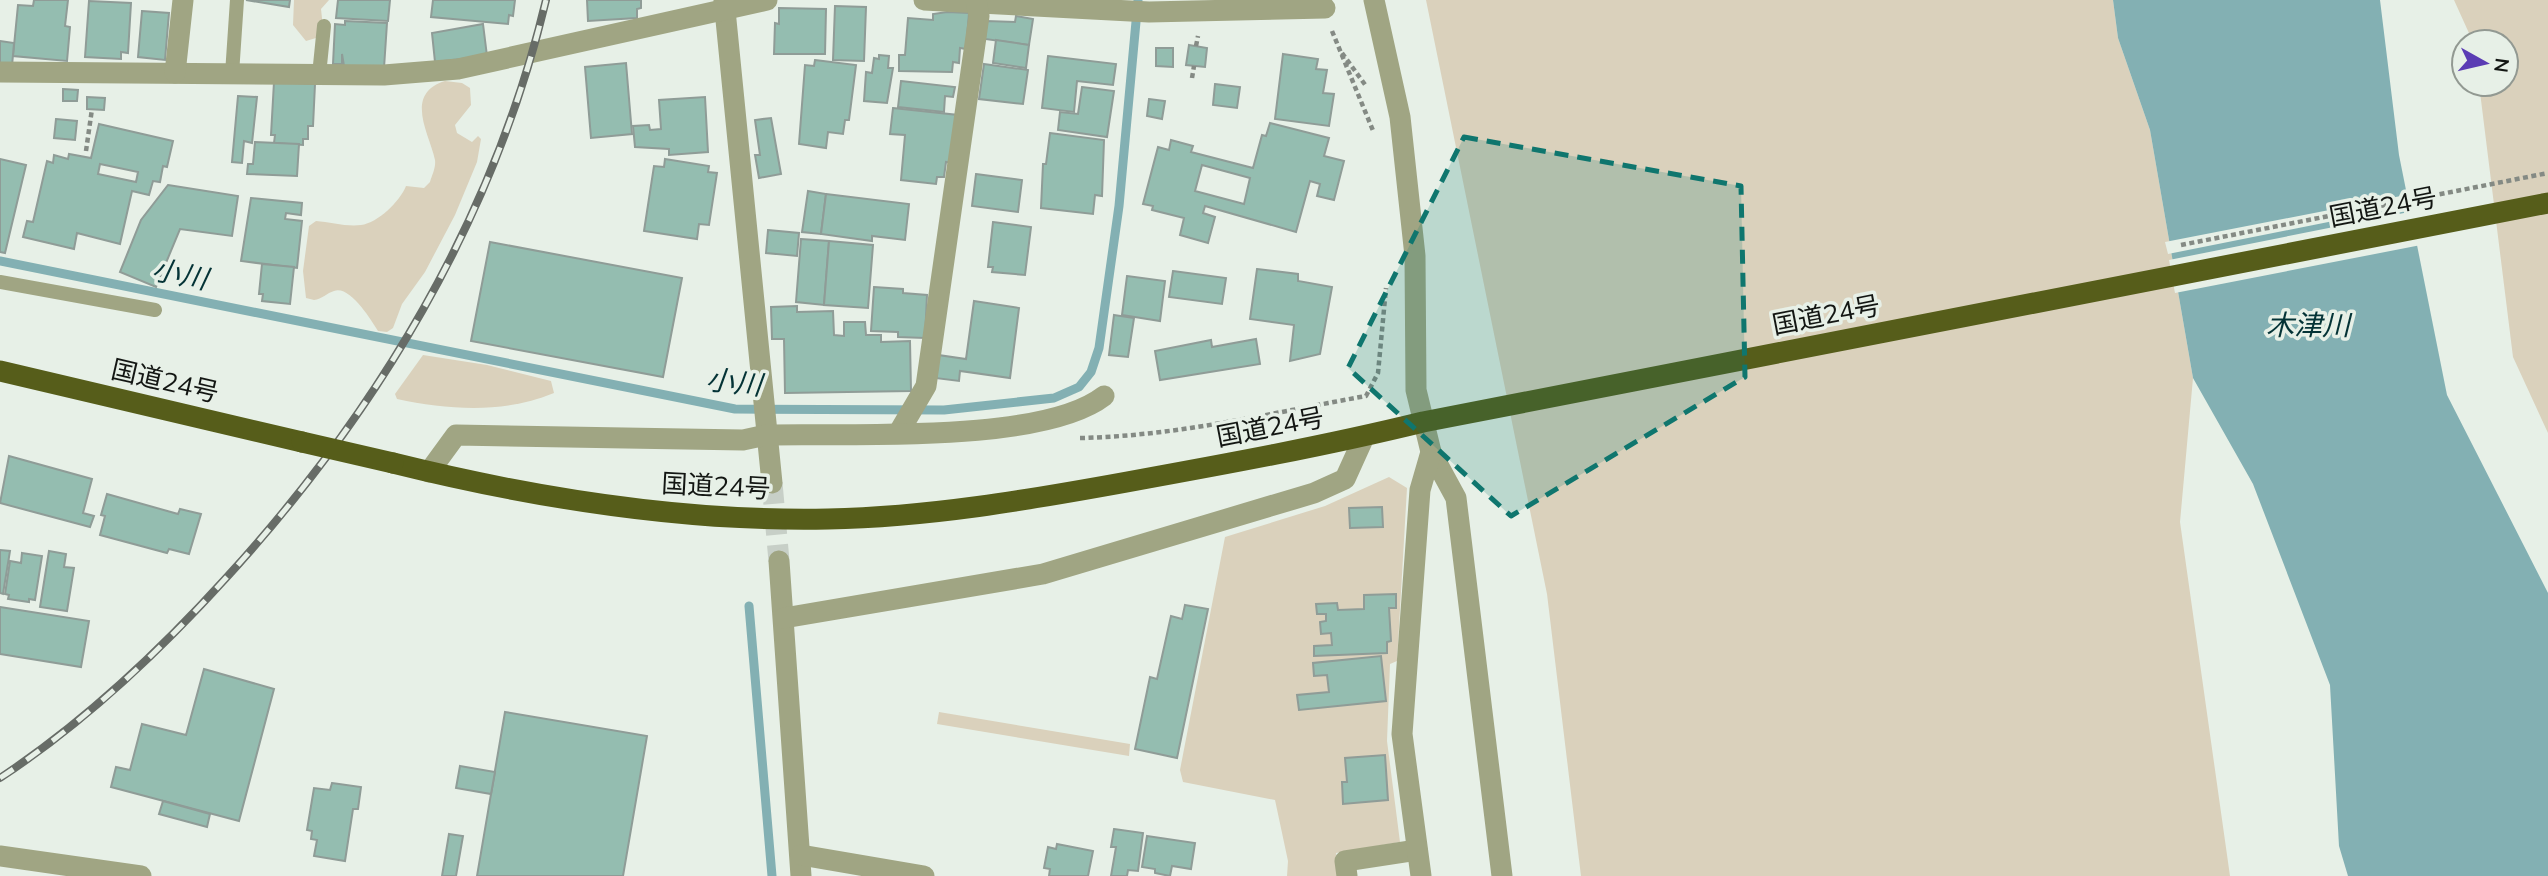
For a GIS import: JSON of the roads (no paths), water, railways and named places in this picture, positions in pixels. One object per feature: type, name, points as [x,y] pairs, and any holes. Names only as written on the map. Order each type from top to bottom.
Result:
[{"type":"highway","name":"国道24号","points":[[0,371],[429,472],[580,502],[655,512],[827,519],[949,512],[1364,437],[1423,422],[2548,203]]},
{"type":"street","points":[[175,73],[183,0]]},
{"type":"street","points":[[0,72],[384,75],[458,69],[606,39],[724,4],[767,0]]},
{"type":"street","points":[[924,0],[1149,12],[1325,8]]},
{"type":"street","points":[[1374,0],[1400,117],[1415,256],[1416,390],[1431,452],[1456,498],[1502,876]]},
{"type":"street","points":[[901,429],[922,396],[951,220],[979,16],[976,2]]},
{"type":"street","points":[[724,4],[761,396],[772,483]]},
{"type":"street","points":[[429,472],[456,435],[743,440],[766,431],[1031,425],[1080,412],[1104,396]]},
{"type":"street","points":[[784,618],[1043,573],[1314,493],[1345,479],[1364,437]]},
{"type":"street","points":[[1421,876],[1402,734],[1420,490],[1431,452]]},
{"type":"street","points":[[779,561],[801,866],[924,876]]},
{"type":"street","points":[[1347,876],[1345,861],[1418,850]]},
{"type":"street","points":[[0,856],[141,876]]},
{"type":"lane","points":[[232,74],[237,0]]},
{"type":"lane","points":[[319,75],[324,26]]},
{"type":"lane","points":[[0,282],[156,310]]},
{"type":"water","name":"木津川","points":[[2113,0],[2380,0],[2399,155],[2447,395],[2548,593],[2548,876],[2348,876],[2339,846],[2330,685],[2253,484],[2193,378],[2150,130],[2118,38]]},
{"type":"waterway","name":"小川","points":[[0,261],[735,409],[944,410],[1054,398],[1079,387],[1091,372],[1099,348],[1119,206],[1138,0]]},
{"type":"waterway","points":[[749,606],[772,876]]},
{"type":"tunnel","points":[[772,483],[779,561]]},
{"type":"railway","points":[[0,778],[91,710],[174,633],[281,515],[332,449],[380,380],[423,309],[462,236],[495,160],[524,81],[546,0]]}]
